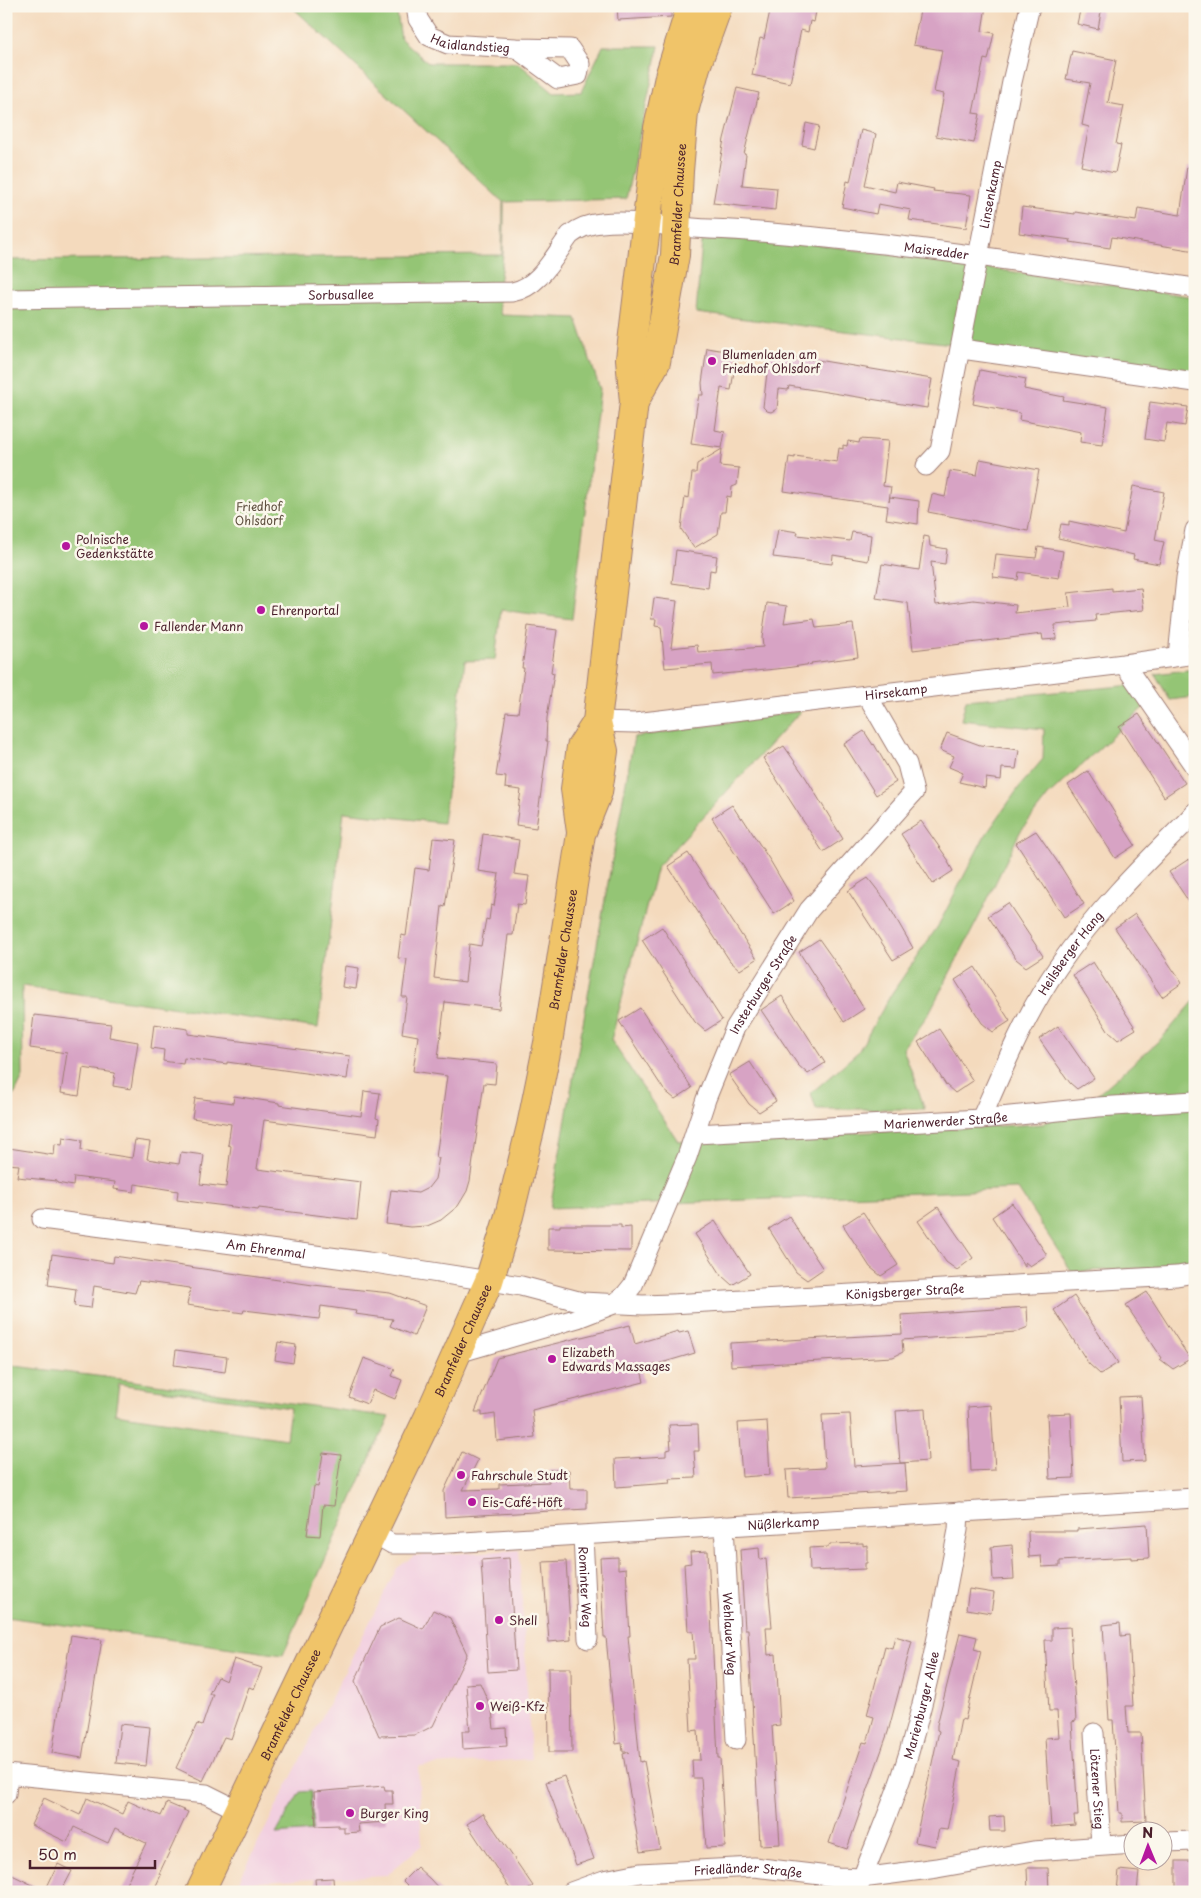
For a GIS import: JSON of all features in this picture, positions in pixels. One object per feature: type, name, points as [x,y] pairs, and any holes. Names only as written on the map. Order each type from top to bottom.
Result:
[{"type":"main road","name":"Bramfelder Chaussee","points":[[200,1892],[458,1353],[489,1281],[509,1216],[531,1126],[548,1043],[581,834],[575,789],[581,747],[597,722],[634,402],[630,359],[661,112],[691,6]]},
{"type":"main road","name":"Bramfelder Chaussee","points":[[634,402],[656,362],[673,271],[684,112],[696,67],[718,6]]},
{"type":"street","name":"Haidlandstieg","points":[[416,6],[418,19],[429,36],[448,44],[516,48]]},
{"type":"street","name":"Linsenkamp","points":[[926,466],[940,451],[1012,82],[1030,6]]},
{"type":"street","name":"Sorbusallee","points":[[6,299],[512,292],[521,290],[534,281],[570,236],[576,230],[590,224],[647,224],[677,227]]},
{"type":"street","name":"Maisredder","points":[[677,227],[760,230],[978,255],[1195,288]]},
{"type":"street","points":[[968,350],[1195,382]]},
{"type":"street","points":[[1187,655],[1186,578],[1195,530]]},
{"type":"street","name":"Hirsekamp","points":[[597,722],[635,723],[1187,655]]},
{"type":"street","points":[[1124,664],[1195,767]]},
{"type":"street","name":"Insterburger Straße","points":[[614,1304],[633,1285],[696,1134],[706,1099],[735,1028],[809,910],[914,792],[907,764],[866,695]]},
{"type":"street","name":"Heilsberger Hang","points":[[981,1119],[1023,1028],[1058,967],[1098,913],[1124,883],[1195,812]]},
{"type":"street","name":"Marienwerder Straße","points":[[696,1134],[981,1119],[1098,1107],[1195,1101]]},
{"type":"street","name":"Am Ehrenmal","points":[[42,1219],[368,1262],[489,1281]]},
{"type":"street","name":"Königsberger Straße","points":[[489,1281],[521,1286],[582,1302],[643,1305],[1195,1273]]},
{"type":"street","name":"Königsberger Straße","points":[[458,1353],[578,1318],[614,1304]]},
{"type":"street","name":"Nüßlerkamp","points":[[373,1533],[392,1544],[431,1544],[1195,1498]]},
{"type":"street","name":"Marienburger Allee","points":[[859,1885],[902,1775],[916,1725],[929,1674],[956,1540],[959,1512]]},
{"type":"street","name":"Wehlauer Weg","points":[[724,1526],[736,1740]]},
{"type":"street","name":"Rominter Weg","points":[[583,1536],[588,1639]]},
{"type":"street","name":"Lötzener Stieg","points":[[1094,1733],[1101,1845]]},
{"type":"street","points":[[6,1794],[7,1774],[206,1794],[240,1811]]},
{"type":"street","points":[[1174,1842],[1195,1841]]},
{"type":"street","name":"Friedländer Straße","points":[[571,1892],[604,1880],[640,1873],[741,1866],[837,1877],[859,1885],[1016,1853],[1124,1844]]},
{"type":"shaded area","points":[[519,1550],[531,1759],[418,1766],[422,1845],[387,1875],[238,1883],[397,1568],[414,1556]]},
{"type":"green space","name":"Friedhof Ohlsdorf","points":[[291,6],[370,6],[372,8],[396,6],[401,39],[428,63],[518,63],[554,93],[581,92],[603,46],[659,46],[626,199],[504,202],[503,253],[498,292],[501,315],[576,318],[600,389],[572,619],[501,610],[495,660],[465,661],[443,823],[344,812],[318,1028],[22,986],[23,1077],[6,1112],[6,260],[502,255],[503,202]]},
{"type":"green space","points":[[762,237],[1195,297],[1195,378],[952,344],[696,313],[702,241]]},
{"type":"green space","points":[[1195,669],[1195,697],[1170,700],[1155,674]]},
{"type":"green space","points":[[1134,685],[1147,704],[1048,796],[1020,832],[980,915],[929,1013],[903,1049],[925,1109],[816,1109],[811,1093],[858,1052],[892,993],[938,926],[983,839],[1020,786],[1043,759],[1044,729],[961,720],[966,700]]},
{"type":"green space","points":[[801,711],[657,867],[611,1040],[678,1141],[1043,1124],[1096,1096],[1162,1038],[1195,1000],[1195,1265],[1072,1272],[1018,1189],[550,1208],[634,737]]},
{"type":"green space","points":[[6,1365],[390,1417],[373,1451],[283,1655],[6,1617]],"holes":[[[119,1384],[290,1408],[286,1439],[115,1414]]]},
{"type":"green space","points":[[311,1791],[313,1831],[276,1834],[300,1792]]},
{"type":"building","points":[[617,6],[671,6],[671,17],[618,20]]},
{"type":"building","points":[[771,6],[817,6],[814,22],[810,21],[808,32],[801,30],[790,83],[752,75],[760,38],[764,39]]},
{"type":"building","points":[[921,6],[986,6],[982,31],[994,33],[988,60],[984,59],[973,113],[980,114],[974,143],[936,136],[944,94],[934,92],[942,50],[913,45]]},
{"type":"building","points":[[1081,6],[1102,6],[1098,29],[1077,24]]},
{"type":"building","points":[[1072,51],[1116,60],[1108,103],[1124,106],[1116,144],[1121,145],[1115,173],[1081,166],[1089,127],[1082,125],[1090,83],[1066,79]]},
{"type":"building","points":[[737,88],[759,93],[744,154],[746,155],[742,185],[777,188],[775,210],[713,203],[724,139]]},
{"type":"building","points":[[806,123],[819,126],[814,148],[802,145]]},
{"type":"building","points":[[861,130],[876,134],[865,185],[895,192],[897,182],[934,189],[933,191],[971,195],[966,228],[909,220],[911,210],[878,204],[876,214],[842,207],[847,181],[850,182]]},
{"type":"building","points":[[1187,167],[1195,168],[1195,251],[1112,237],[1110,248],[1070,242],[1071,240],[1019,233],[1022,207],[1136,221],[1138,208],[1180,215]]},
{"type":"building","points":[[707,348],[737,353],[731,390],[721,388],[715,430],[725,432],[722,448],[691,444],[699,395],[703,395],[702,383]]},
{"type":"building","points":[[769,355],[811,359],[932,379],[927,408],[789,386],[788,390],[779,389],[777,409],[771,412],[767,411],[763,407]]},
{"type":"building","points":[[980,370],[1026,379],[1024,389],[1064,397],[1063,400],[1108,407],[1102,445],[1080,442],[1081,432],[1019,420],[1020,413],[973,404]]},
{"type":"building","points":[[1150,402],[1188,407],[1185,426],[1167,423],[1164,442],[1145,439]]},
{"type":"building","points":[[860,439],[888,441],[883,486],[891,487],[889,501],[890,497],[919,501],[918,524],[886,519],[888,506],[784,491],[789,457],[795,458],[795,456],[837,462],[839,448],[843,449],[843,445],[847,446],[848,441],[859,443]]},
{"type":"building","points":[[722,449],[720,466],[739,468],[737,485],[732,487],[731,497],[727,496],[725,512],[721,512],[718,534],[694,548],[681,529],[685,497],[689,498],[692,473],[696,473],[697,464]]},
{"type":"building","points":[[980,459],[1039,470],[1028,531],[928,512],[932,494],[945,497],[950,471],[977,475]]},
{"type":"building","points":[[1133,486],[1164,492],[1155,540],[1164,542],[1159,564],[1133,559],[1134,555],[1058,538],[1061,524],[1069,525],[1069,521],[1124,533]]},
{"type":"building","points":[[778,529],[798,532],[797,535],[850,541],[852,532],[871,535],[868,561],[833,555],[832,564],[773,557]]},
{"type":"building","points":[[924,536],[929,537],[930,546],[947,549],[945,564],[931,562],[936,605],[973,600],[1016,605],[1015,613],[1070,607],[1068,593],[1112,588],[1112,591],[1141,588],[1144,610],[1095,615],[1096,621],[1055,625],[1056,639],[1043,640],[1042,634],[913,650],[908,603],[876,598],[882,564],[919,570]]},
{"type":"building","points":[[1038,547],[1063,551],[1059,578],[1019,572],[1018,580],[993,577],[996,554],[1036,558]]},
{"type":"building","points":[[676,550],[717,556],[715,571],[710,570],[708,588],[672,583]]},
{"type":"building","points":[[654,598],[677,601],[671,648],[697,645],[698,652],[763,647],[762,638],[767,603],[787,606],[784,623],[814,619],[816,628],[853,624],[858,657],[786,668],[713,675],[712,664],[665,668],[661,627],[655,626],[656,619],[651,619]]},
{"type":"building","points":[[528,626],[557,630],[551,672],[554,673],[547,718],[546,741],[548,741],[536,828],[516,825],[521,790],[505,788],[506,777],[496,776],[506,712],[518,713]]},
{"type":"building","points":[[1139,714],[1185,783],[1164,797],[1119,727]]},
{"type":"building","points":[[864,731],[874,744],[896,782],[876,795],[844,744]]},
{"type":"building","points":[[947,733],[980,745],[1019,750],[1016,769],[1002,768],[1001,780],[986,778],[985,788],[959,782],[963,773],[949,767],[954,756],[940,750]]},
{"type":"building","points":[[784,746],[843,839],[823,852],[763,758]]},
{"type":"building","points":[[1088,771],[1135,845],[1115,858],[1068,785]]},
{"type":"building","points":[[732,805],[741,819],[742,817],[794,901],[774,914],[712,818]]},
{"type":"building","points":[[921,821],[949,861],[953,871],[933,884],[901,834]]},
{"type":"building","points":[[1036,831],[1084,904],[1064,917],[1016,843]]},
{"type":"building","points":[[483,834],[519,840],[514,874],[529,876],[525,905],[517,904],[513,935],[508,935],[499,1009],[445,1002],[438,1058],[497,1064],[495,1084],[484,1083],[470,1181],[467,1191],[458,1206],[441,1220],[427,1226],[410,1227],[386,1224],[391,1190],[418,1193],[428,1188],[435,1179],[439,1158],[436,1158],[447,1076],[413,1071],[418,1036],[402,1033],[407,997],[402,997],[407,959],[398,958],[401,935],[406,936],[415,868],[429,870],[433,838],[455,840],[445,907],[442,906],[434,978],[465,982],[469,944],[481,946],[486,919],[489,920],[491,905],[494,906],[499,874],[478,871]]},
{"type":"building","points":[[688,853],[757,959],[740,970],[730,961],[668,866]]},
{"type":"building","points":[[1189,859],[1195,867],[1195,911],[1169,872]]},
{"type":"building","points":[[868,878],[886,901],[913,948],[893,960],[848,891]]},
{"type":"building","points":[[1008,903],[1043,956],[1026,967],[1016,959],[988,916]]},
{"type":"building","points":[[1135,914],[1182,983],[1162,997],[1115,928]]},
{"type":"building","points":[[662,927],[722,1020],[705,1031],[695,1022],[642,940]]},
{"type":"building","points":[[819,939],[864,1009],[844,1022],[799,952]]},
{"type":"building","points":[[1093,962],[1136,1029],[1118,1040],[1108,1031],[1073,975]]},
{"type":"building","points":[[345,966],[359,968],[356,989],[342,987]]},
{"type":"building","points":[[975,967],[1010,1021],[993,1032],[982,1023],[955,980]]},
{"type":"building","points":[[782,996],[825,1063],[808,1074],[798,1065],[761,1010]]},
{"type":"building","points":[[640,1008],[692,1088],[675,1099],[664,1090],[619,1021]]},
{"type":"building","points":[[34,1015],[111,1024],[109,1037],[138,1042],[131,1089],[113,1086],[115,1073],[83,1068],[79,1096],[61,1093],[67,1053],[30,1048]]},
{"type":"building","points":[[154,1024],[188,1029],[188,1034],[350,1056],[347,1079],[227,1062],[227,1064],[184,1058],[183,1064],[163,1061],[164,1050],[151,1048]]},
{"type":"building","points":[[1058,1026],[1094,1078],[1077,1089],[1070,1083],[1039,1039]]},
{"type":"building","points":[[939,1029],[973,1081],[955,1093],[946,1085],[918,1042]]},
{"type":"building","points":[[750,1062],[776,1101],[759,1112],[749,1104],[729,1075]]},
{"type":"building","points":[[364,1091],[380,1093],[376,1118],[379,1119],[377,1135],[264,1120],[257,1169],[361,1182],[357,1220],[177,1200],[178,1191],[135,1184],[134,1192],[114,1189],[115,1182],[74,1177],[73,1186],[57,1183],[57,1181],[17,1177],[19,1165],[7,1164],[9,1148],[54,1155],[55,1144],[62,1145],[63,1137],[82,1140],[81,1150],[132,1158],[135,1140],[150,1142],[147,1159],[179,1164],[181,1152],[204,1155],[200,1184],[226,1187],[231,1146],[228,1145],[231,1124],[192,1118],[195,1098],[233,1103],[234,1096],[279,1103],[279,1105],[361,1116]]},
{"type":"building","points":[[1012,1203],[1047,1255],[1030,1266],[1025,1262],[1025,1267],[992,1217]]},
{"type":"building","points":[[938,1207],[973,1258],[957,1270],[946,1262],[918,1221]]},
{"type":"building","points":[[863,1212],[898,1265],[881,1276],[870,1267],[843,1225]]},
{"type":"building","points":[[789,1216],[823,1269],[807,1280],[796,1272],[769,1229]]},
{"type":"building","points":[[715,1221],[750,1274],[732,1285],[722,1276],[695,1234]]},
{"type":"building","points":[[560,1225],[621,1225],[621,1228],[631,1227],[631,1251],[548,1250],[548,1227],[560,1227]]},
{"type":"building","points":[[52,1254],[113,1263],[114,1256],[313,1285],[390,1293],[426,1306],[414,1336],[390,1326],[393,1319],[355,1314],[356,1311],[321,1306],[319,1319],[244,1310],[243,1313],[187,1305],[190,1288],[139,1281],[135,1293],[94,1286],[91,1308],[74,1306],[76,1289],[48,1285]]},
{"type":"building","points":[[1147,1292],[1190,1359],[1173,1369],[1160,1359],[1162,1358],[1126,1305]]},
{"type":"building","points":[[1074,1296],[1118,1363],[1100,1374],[1089,1364],[1054,1310]]},
{"type":"building","points":[[1027,1307],[1028,1327],[1016,1332],[902,1340],[903,1352],[893,1357],[731,1366],[730,1343],[902,1334],[901,1315]]},
{"type":"building","points":[[630,1325],[635,1344],[678,1331],[679,1333],[688,1331],[695,1353],[641,1369],[644,1382],[532,1410],[535,1437],[497,1441],[495,1414],[482,1416],[482,1412],[475,1412],[497,1358]]},
{"type":"building","points":[[278,1342],[296,1345],[293,1363],[275,1360]]},
{"type":"building","points":[[176,1350],[227,1357],[225,1372],[174,1365]]},
{"type":"building","points":[[364,1358],[395,1369],[392,1376],[402,1380],[395,1399],[373,1390],[367,1404],[349,1397]]},
{"type":"building","points":[[1141,1396],[1145,1461],[1122,1462],[1119,1397]]},
{"type":"building","points":[[991,1405],[995,1470],[971,1471],[968,1407]]},
{"type":"building","points":[[925,1409],[928,1461],[900,1463],[896,1411]]},
{"type":"building","points":[[1071,1413],[1074,1478],[1050,1479],[1047,1414]]},
{"type":"building","points":[[850,1414],[854,1466],[905,1463],[907,1491],[788,1498],[786,1470],[825,1468],[822,1415]]},
{"type":"building","points":[[767,1421],[770,1475],[742,1477],[738,1423]]},
{"type":"building","points":[[698,1424],[699,1451],[694,1451],[696,1478],[669,1479],[670,1483],[616,1487],[615,1459],[666,1456],[666,1450],[671,1449],[669,1425]]},
{"type":"building","points":[[462,1452],[478,1460],[463,1490],[499,1489],[499,1484],[549,1482],[549,1470],[569,1470],[570,1489],[587,1489],[587,1509],[445,1517],[444,1491]]},
{"type":"building","points":[[323,1453],[341,1455],[334,1506],[323,1505],[320,1536],[307,1535],[314,1486],[318,1487]]},
{"type":"building","points":[[1147,1524],[1149,1558],[1131,1559],[1131,1557],[1060,1561],[1060,1566],[1042,1567],[1041,1556],[1029,1557],[1028,1531],[1077,1531],[1077,1529]]},
{"type":"building","points":[[863,1543],[863,1546],[867,1545],[865,1569],[810,1571],[809,1548],[828,1547],[830,1544]]},
{"type":"building","points":[[1012,1545],[1014,1579],[993,1580],[991,1547]]},
{"type":"building","points":[[759,1548],[760,1560],[766,1559],[772,1627],[766,1627],[768,1655],[776,1654],[780,1725],[772,1726],[780,1844],[760,1845],[748,1629],[745,1629],[740,1550]]},
{"type":"building","points":[[708,1551],[718,1758],[720,1758],[725,1847],[706,1848],[701,1778],[693,1778],[692,1760],[700,1760],[698,1730],[691,1731],[687,1659],[695,1659],[693,1631],[688,1631],[684,1564],[691,1563],[690,1552]]},
{"type":"building","points":[[618,1557],[618,1569],[626,1568],[630,1636],[628,1636],[640,1762],[644,1761],[660,1849],[640,1852],[623,1754],[629,1752],[623,1752],[622,1743],[616,1744],[606,1637],[604,1637],[600,1558]]},
{"type":"building","name":"Shell","points":[[509,1558],[516,1670],[488,1672],[481,1560]]},
{"type":"building","points":[[566,1561],[571,1640],[549,1642],[543,1562]]},
{"type":"building","points":[[969,1589],[994,1593],[991,1613],[966,1609]]},
{"type":"building","points":[[433,1610],[450,1618],[467,1654],[433,1726],[415,1735],[379,1736],[355,1681],[380,1627],[399,1618],[423,1629]]},
{"type":"building","points":[[1120,1623],[1121,1636],[1129,1635],[1133,1706],[1126,1706],[1128,1733],[1141,1733],[1146,1820],[1124,1820],[1122,1822],[1122,1813],[1119,1813],[1113,1720],[1109,1720],[1103,1625]]},
{"type":"building","points":[[1070,1627],[1076,1721],[1072,1722],[1078,1816],[1074,1816],[1075,1825],[1051,1827],[1045,1738],[1059,1737],[1057,1711],[1049,1711],[1045,1640],[1052,1640],[1052,1628]]},
{"type":"building","points":[[960,1633],[977,1637],[974,1649],[981,1651],[965,1720],[961,1719],[953,1760],[961,1762],[947,1830],[939,1829],[935,1846],[915,1842],[939,1731],[937,1730],[937,1725]]},
{"type":"building","points":[[71,1635],[102,1640],[82,1758],[52,1753]]},
{"type":"building","points":[[895,1636],[912,1641],[888,1732],[847,1849],[829,1843],[863,1742],[867,1743],[874,1717],[867,1715],[885,1646],[892,1648]]},
{"type":"building","points":[[234,1659],[262,1668],[254,1689],[249,1687],[231,1739],[224,1737],[203,1781],[176,1768],[197,1724],[202,1726],[213,1694],[209,1694],[217,1677],[226,1681]]},
{"type":"building","points":[[548,1668],[571,1668],[572,1752],[549,1752]]},
{"type":"building","name":"Weiß-Kfz","points":[[480,1683],[492,1710],[494,1729],[506,1728],[507,1746],[463,1749],[462,1731],[470,1731],[466,1684]]},
{"type":"building","points":[[120,1724],[150,1727],[146,1766],[116,1763]]},
{"type":"building","points":[[564,1776],[594,1859],[576,1865],[546,1782]]},
{"type":"building","name":"Burger King","points":[[384,1786],[385,1790],[392,1790],[393,1804],[385,1804],[386,1822],[358,1824],[359,1832],[344,1833],[344,1827],[338,1827],[338,1825],[316,1826],[314,1792]]},
{"type":"building","points":[[44,1798],[80,1815],[87,1798],[122,1814],[128,1801],[161,1816],[167,1803],[188,1812],[159,1874],[161,1875],[153,1892],[122,1892],[146,1843],[115,1828],[108,1843],[74,1827],[67,1842],[31,1825]]},
{"type":"building","points":[[483,1813],[533,1886],[525,1892],[512,1892],[467,1824]]},
{"type":"building","points":[[1004,1816],[1005,1831],[990,1831],[989,1817]]},
{"type":"building","points":[[1176,1861],[1195,1861],[1195,1892],[1176,1892]]},
{"type":"building","points":[[58,1864],[72,1871],[61,1892],[6,1892],[6,1872],[45,1891]]},
{"type":"building","points":[[417,1867],[442,1892],[414,1892],[403,1881]]},
{"type":"building","points":[[1027,1868],[1048,1868],[1049,1892],[1028,1892]]},
{"type":"building","points":[[1119,1870],[1139,1872],[1137,1892],[1117,1892]]},
{"type":"building","points":[[333,1878],[334,1892],[316,1892],[315,1879]]},
{"type":"place","name":"Blumenladen am Friedhof Ohlsdorf","points":[[712,361]]},
{"type":"place","name":"Polnische Gedenkstätte","points":[[66,546]]},
{"type":"place","name":"Ehrenportal","points":[[261,610]]},
{"type":"place","name":"Fallender Mann","points":[[144,626]]},
{"type":"place","name":"Elizabeth Edwards Massages","points":[[552,1359]]},
{"type":"place","name":"Fahrschule Studt","points":[[461,1475]]},
{"type":"place","name":"Eis-Café-Höft","points":[[472,1502]]},
{"type":"place","name":"Shell","points":[[499,1620]]},
{"type":"place","name":"Weiß-Kfz","points":[[480,1706]]},
{"type":"place","name":"Burger King","points":[[350,1813]]}]
